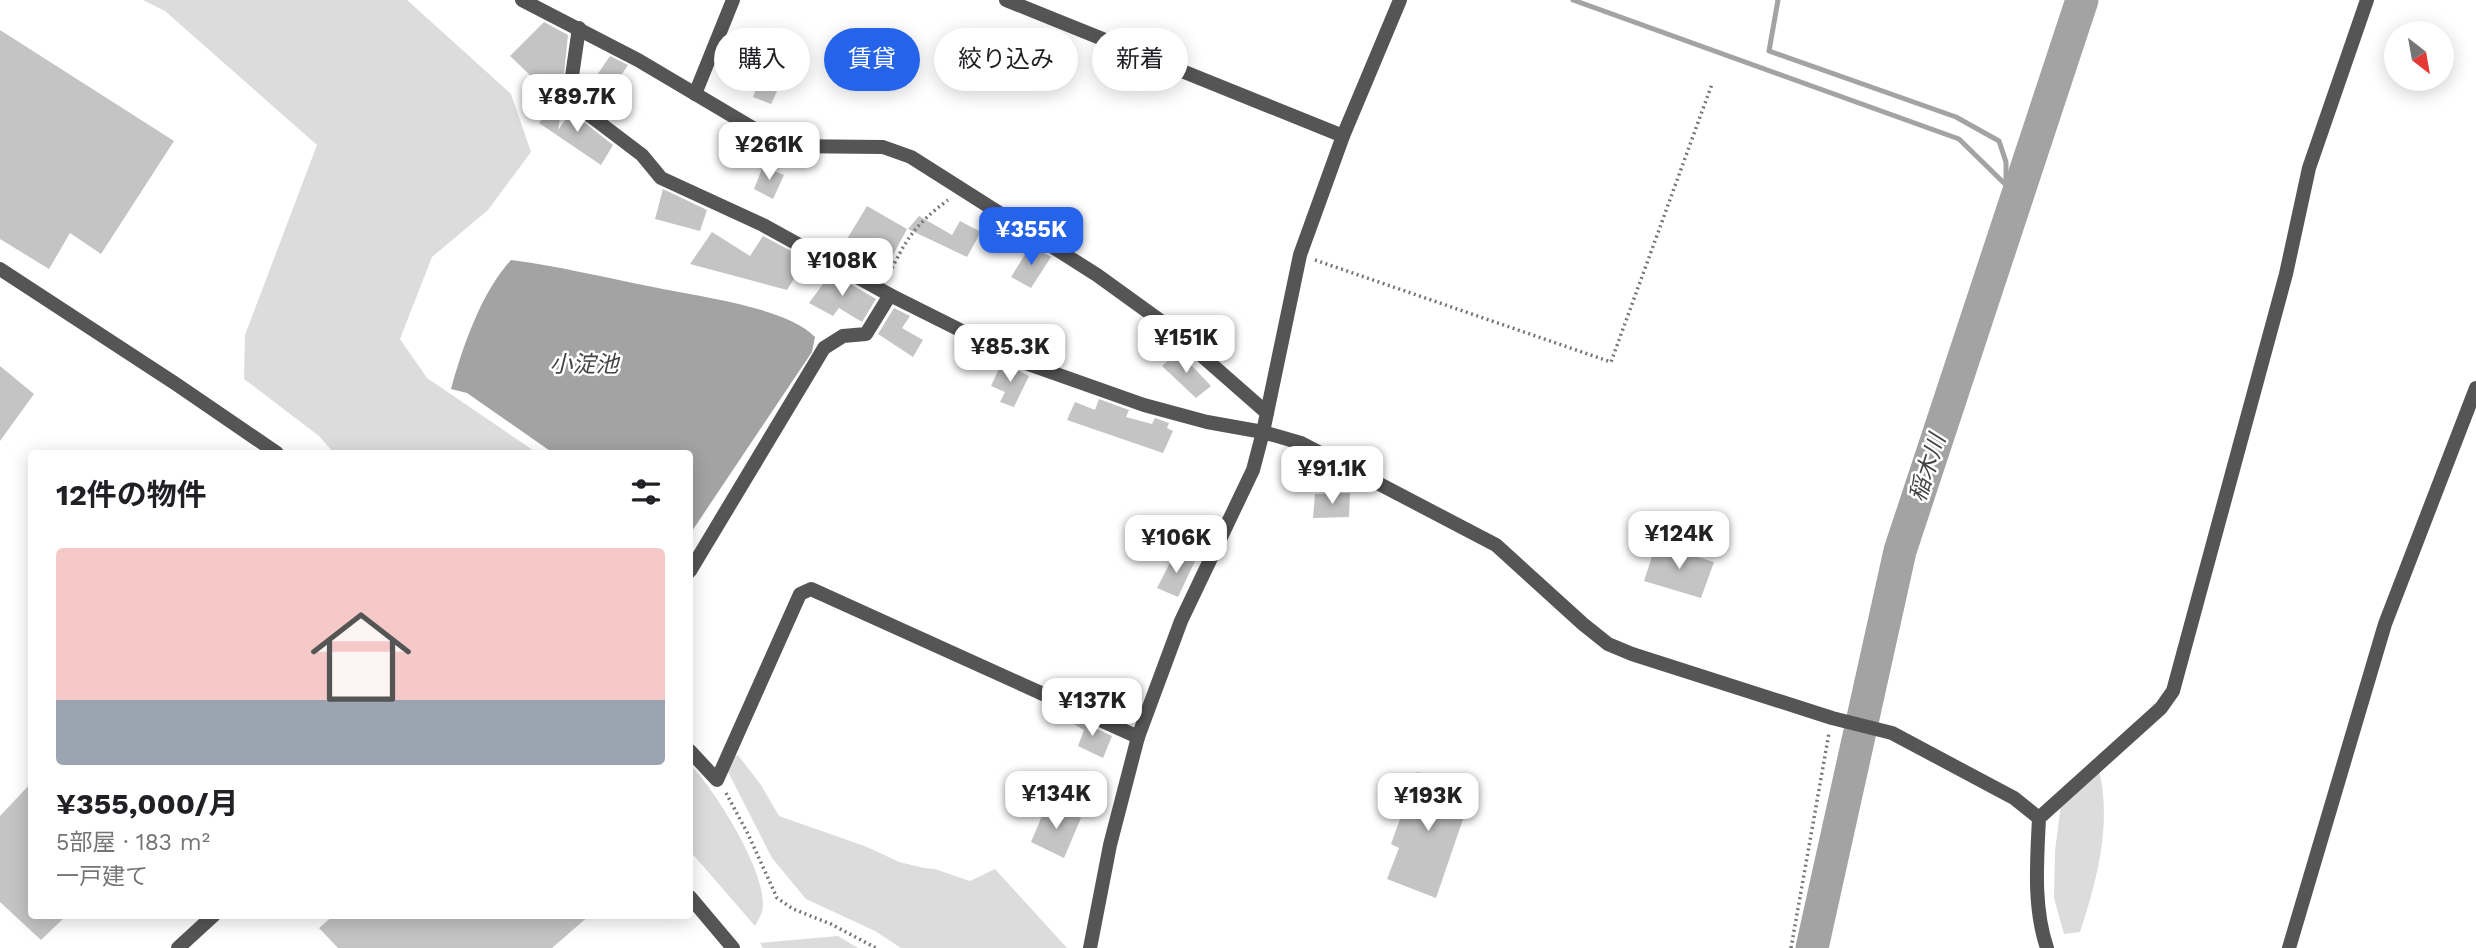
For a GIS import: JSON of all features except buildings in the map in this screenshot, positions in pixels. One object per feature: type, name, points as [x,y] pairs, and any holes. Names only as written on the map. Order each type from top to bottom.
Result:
[{"type":"street","points":[[522,0],[579,28],[783,146],[884,147],[911,157],[1097,275],[1169,327],[1267,413]]},
{"type":"street","points":[[695,94],[733,0]]},
{"type":"street","points":[[1006,0],[1343,135]]},
{"type":"street","points":[[1090,948],[1110,845],[1138,737],[1181,621],[1253,470],[1300,255],[1343,135],[1399,0]]},
{"type":"street","points":[[2047,948],[2042,932],[2037,878],[2039,818],[2161,708],[2173,691],[2286,274],[2309,168],[2367,0]]},
{"type":"street","points":[[579,28],[572,76],[574,94],[580,108],[642,155],[661,178],[764,225],[885,292],[1028,364],[1144,405],[1300,443],[1496,545],[1608,644],[1832,718],[1892,733],[2014,798],[2039,818]]},
{"type":"street","points":[[0,269],[273,450]]},
{"type":"street","points":[[693,566],[824,348],[843,336],[866,334],[885,292]]},
{"type":"street","points":[[2289,948],[2385,624],[2476,388]]},
{"type":"street","points":[[693,754],[717,780],[800,594],[811,589],[1138,737]]},
{"type":"street","points":[[693,901],[733,948]]},
{"type":"street","points":[[178,948],[210,919]]},
{"type":"path","points":[[1300,255],[1611,362],[1713,83]]},
{"type":"path","points":[[885,292],[909,235],[926,216],[962,189]]},
{"type":"path","points":[[1791,948],[1832,718]]},
{"type":"path","points":[[717,780],[748,834],[777,898],[793,909],[831,924],[876,948]]},
{"type":"shaded area","points":[[143,0],[407,0],[511,94],[531,152],[488,210],[432,257],[400,339],[427,378],[533,450],[331,450],[319,436],[244,379],[245,335],[317,145],[165,11]]},
{"type":"shaded area","points":[[738,755],[761,785],[779,816],[867,847],[899,862],[935,869],[970,881],[995,869],[1067,948],[901,948],[875,931],[806,899],[772,858],[723,762]]},
{"type":"shaded area","points":[[693,768],[726,813],[750,856],[762,897],[762,912],[755,926],[693,854]]},
{"type":"shaded area","points":[[2099,770],[2104,811],[2097,872],[2080,932],[2064,934],[2054,898],[2055,851],[2061,804]]},
{"type":"shaded area","points":[[838,936],[858,948],[763,948],[760,943]]},
{"type":"water","name":"小淀池","points":[[511,260],[763,310],[802,327],[815,337],[812,352],[693,530],[693,450],[549,450],[467,393],[451,389],[467,338],[500,273]]},
{"type":"waterway","points":[[1573,0],[1959,139],[2006,185]]},
{"type":"waterway","points":[[1778,0],[1769,51],[1956,117],[1999,141],[2006,162],[2006,227]]},
{"type":"waterway","name":"稲木川","points":[[1812,948],[1900,551],[2082,0]]}]
